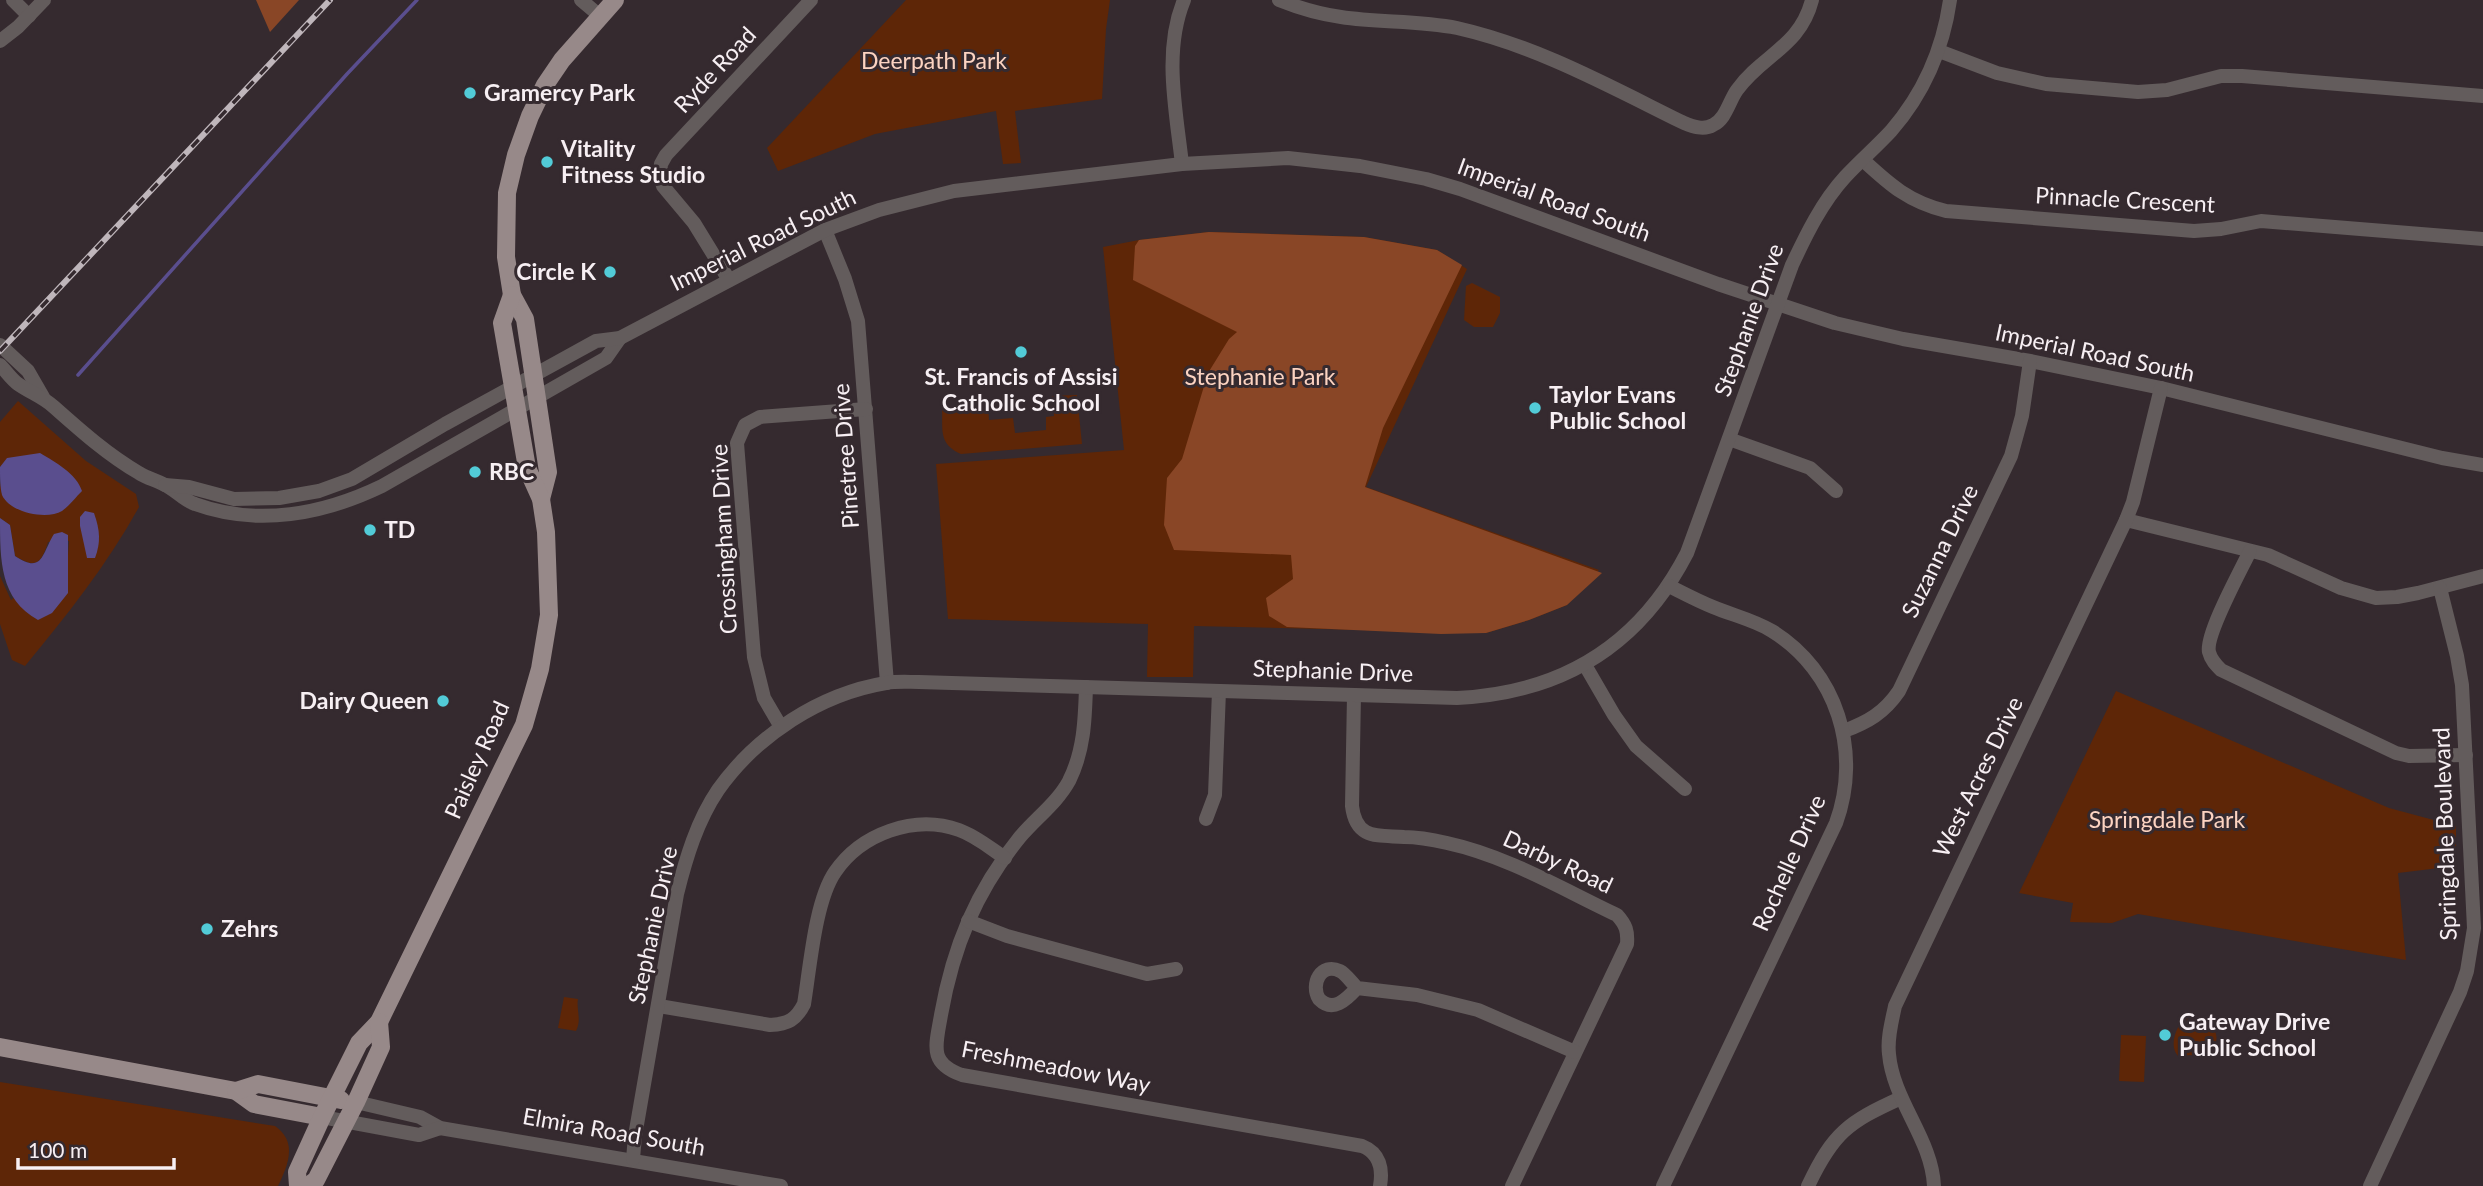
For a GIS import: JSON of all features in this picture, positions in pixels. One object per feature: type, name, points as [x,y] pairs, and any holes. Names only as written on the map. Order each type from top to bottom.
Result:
[{"type":"main road","name":"Paisley Road","points":[[541,499],[548,472],[525,318],[512,295],[506,257],[507,193],[516,155],[545,85],[562,60],[615,0]]},
{"type":"main road","name":"Paisley Road","points":[[298,1186],[297,1172],[322,1117],[359,1043],[379,1023],[524,725],[540,669],[549,615],[546,532],[541,499],[527,468],[502,323],[512,295]]},
{"type":"main road","name":"Paisley Road","points":[[308,1186],[316,1180],[381,1047],[379,1023]]},
{"type":"main road","name":"Elmira Road South","points":[[0,1046],[236,1091],[254,1104],[322,1117]]},
{"type":"main road","name":"Elmira Road South","points":[[236,1091],[258,1084],[356,1102]]},
{"type":"street","points":[[13,0],[29,16]]},
{"type":"street","points":[[0,41],[44,0]]},
{"type":"street","points":[[581,0],[600,16]]},
{"type":"street","name":"Ryde Road","points":[[729,280],[694,223],[663,186],[661,164],[666,155],[811,0]]},
{"type":"street","points":[[1182,164],[1172,68],[1178,14],[1184,0]]},
{"type":"street","points":[[1279,0],[1342,18],[1427,23],[1506,41],[1569,67],[1682,122],[1707,128],[1723,117],[1737,89],[1750,75],[1796,36],[1812,0]]},
{"type":"street","name":"Stephanie Drive","points":[[634,1159],[635,1136],[677,894],[687,856],[718,790],[745,758],[781,727],[810,709],[844,695],[887,683],[919,682],[1457,698],[1493,696],[1536,685],[1586,665],[1627,633],[1669,586],[1687,553],[1777,304],[1804,239],[1844,178],[1907,112],[1923,86],[1939,51],[1950,0]]},
{"type":"street","points":[[1939,51],[1997,74],[2021,79],[2138,92],[2166,90],[2221,76],[2242,75],[2483,96]]},
{"type":"street","name":"Imperial Road South","points":[[165,485],[189,487],[234,499],[279,498],[319,492],[352,479],[596,341],[620,338],[825,230],[879,210],[954,191],[1182,164],[1287,158],[1338,162],[1426,179],[1460,189],[1777,304],[1867,332],[2161,388],[2442,458],[2483,465]]},
{"type":"street","name":"Pinnacle Crescent","points":[[1863,160],[1908,198],[1946,211],[2194,231],[2261,221],[2483,239]]},
{"type":"street","name":"Pinetree Drive","points":[[825,230],[858,321],[887,683]]},
{"type":"street","name":"Imperial Road South","points":[[0,365],[17,383],[44,398],[114,458],[141,475],[165,485],[193,504],[247,515],[301,514],[345,502],[382,486],[606,358],[620,338]]},
{"type":"street","name":"Imperial Road South","points":[[0,345],[28,371],[44,398]]},
{"type":"street","name":"Suzanna Drive","points":[[1844,731],[1865,724],[1878,715],[1889,706],[1899,691],[2011,456],[2020,427],[2030,361]]},
{"type":"street","name":"West Acres Drive","points":[[1934,1186],[1929,1157],[1901,1098],[1889,1053],[1890,1028],[1895,1006],[2126,520],[2133,502],[2161,388]]},
{"type":"street","name":"Crossingham Drive","points":[[781,727],[764,698],[754,657],[737,443],[746,425],[760,417],[866,409]]},
{"type":"street","points":[[1730,439],[1810,468],[1836,491]]},
{"type":"street","points":[[2126,520],[2283,560],[2341,588],[2367,596],[2398,597],[2483,576]]},
{"type":"street","points":[[2250,551],[2211,633],[2209,653],[2213,663],[2221,670],[2396,753],[2409,756],[2466,755]]},
{"type":"street","name":"Rochelle Drive","points":[[1663,1186],[1836,823],[1847,779],[1844,731],[1839,715],[1820,677],[1805,658],[1790,644],[1758,624],[1669,586]]},
{"type":"street","name":"Springdale Boulevard","points":[[2370,1186],[2460,992],[2467,971],[2474,928],[2478,889],[2457,656],[2440,588]]},
{"type":"street","points":[[1586,665],[1614,715],[1636,746],[1685,789]]},
{"type":"street","name":"Freshmeadow Way","points":[[1086,687],[1084,737],[1068,782],[1005,858],[982,894],[958,944],[948,977],[936,1047],[942,1063],[949,1070],[983,1079],[1362,1146],[1369,1148],[1379,1160],[1382,1168],[1380,1186]]},
{"type":"street","points":[[1206,819],[1216,795],[1219,691]]},
{"type":"street","name":"Darby Road","points":[[1354,695],[1352,806],[1353,817],[1364,831],[1373,836],[1447,842],[1491,855],[1617,915],[1625,923],[1628,932],[1628,944],[1512,1186]]},
{"type":"street","points":[[659,1006],[770,1025],[785,1025],[797,1017],[804,1004],[822,902],[834,873],[859,846],[888,831],[917,824],[958,830],[979,840],[1005,858]]},
{"type":"street","points":[[968,921],[1007,936],[1147,974],[1176,969]]},
{"type":"street","points":[[1357,988],[1417,995],[1478,1010],[1575,1052]]},
{"type":"street","points":[[1808,1186],[1823,1154],[1843,1131],[1868,1114],[1901,1098]]},
{"type":"street","name":"Elmira Road South","points":[[356,1102],[420,1117],[440,1128],[781,1186]]},
{"type":"street","name":"Elmira Road South","points":[[322,1117],[419,1135],[440,1128]]},
{"type":"green space","points":[[256,0],[299,0],[270,32]]},
{"type":"green space","name":"Deerpath Park","points":[[906,0],[1110,0],[1102,99],[1015,111],[1021,163],[1003,164],[996,111],[875,134],[778,171],[767,148]]},
{"type":"green space","name":"Stephanie Park","points":[[1209,232],[1364,237],[1437,250],[1467,269],[1366,487],[1599,570],[1567,605],[1486,633],[1194,626],[1193,677],[1147,677],[1148,624],[948,619],[936,464],[1124,450],[1103,247]]},
{"type":"green space","points":[[1209,232],[1364,237],[1437,250],[1462,265],[1383,428],[1365,487],[1602,573],[1567,605],[1486,633],[1441,634],[1287,627],[1269,616],[1266,598],[1293,579],[1291,555],[1174,550],[1164,525],[1167,478],[1182,459],[1208,373],[1229,339],[1237,332],[1133,280],[1135,246],[1139,240]]},
{"type":"green space","points":[[1472,283],[1500,297],[1500,313],[1493,327],[1474,327],[1464,320],[1466,286]]},
{"type":"green space","points":[[1077,395],[1082,444],[961,454],[948,446],[943,435],[942,407],[988,404],[989,420],[1013,418],[1015,433],[1046,430],[1046,417],[1054,416],[1052,396]]},
{"type":"green space","points":[[18,401],[86,461],[136,494],[139,507],[100,569],[25,666],[12,660],[0,624],[0,576],[11,600],[68,555],[69,541],[48,542],[40,560],[28,562],[15,556],[10,525],[0,518],[0,482],[2,494],[27,457],[8,458],[0,467],[0,422]]},
{"type":"green space","name":"Springdale Park","points":[[2116,691],[2389,808],[2456,826],[2456,866],[2398,873],[2406,960],[2138,914],[2112,923],[2070,922],[2073,903],[2019,893]]},
{"type":"green space","points":[[564,997],[578,999],[579,1023],[576,1031],[558,1028]]},
{"type":"green space","points":[[2186,1016],[2200,1018],[2212,1026],[2217,1038],[2211,1050],[2178,1056],[2174,1046],[2175,1035]]},
{"type":"green space","points":[[2121,1035],[2146,1036],[2144,1082],[2119,1081]]},
{"type":"green space","points":[[0,1082],[275,1126],[287,1139],[288,1162],[278,1186],[0,1186]]},
{"type":"shaded area","points":[[40,453],[70,473],[82,491],[65,509],[55,514],[29,513],[13,506],[2,495],[0,467],[7,458]]},
{"type":"shaded area","points":[[85,511],[94,513],[98,525],[99,541],[95,558],[87,558],[80,526],[80,517]]},
{"type":"shaded area","points":[[0,518],[10,525],[15,556],[31,563],[44,554],[54,534],[62,532],[68,535],[68,593],[52,613],[38,620],[25,611],[9,590],[2,564]]},
{"type":"waterway","points":[[78,375],[347,74],[417,0]]},
{"type":"railway","points":[[0,351],[330,0]]},
{"type":"place","name":"Gramercy Park","points":[[470,93]]},
{"type":"place","name":"Vitality Fitness Studio","points":[[547,162]]},
{"type":"place","name":"Circle K","points":[[610,272]]},
{"type":"place","name":"St. Francis of Assisi Catholic School","points":[[1021,352]]},
{"type":"place","name":"Taylor Evans Public School","points":[[1535,408]]},
{"type":"place","name":"RBC","points":[[475,472]]},
{"type":"place","name":"TD","points":[[370,530]]},
{"type":"place","name":"Dairy Queen","points":[[443,701]]},
{"type":"place","name":"Zehrs","points":[[207,929]]},
{"type":"place","name":"Gateway Drive Public School","points":[[2165,1035]]}]
